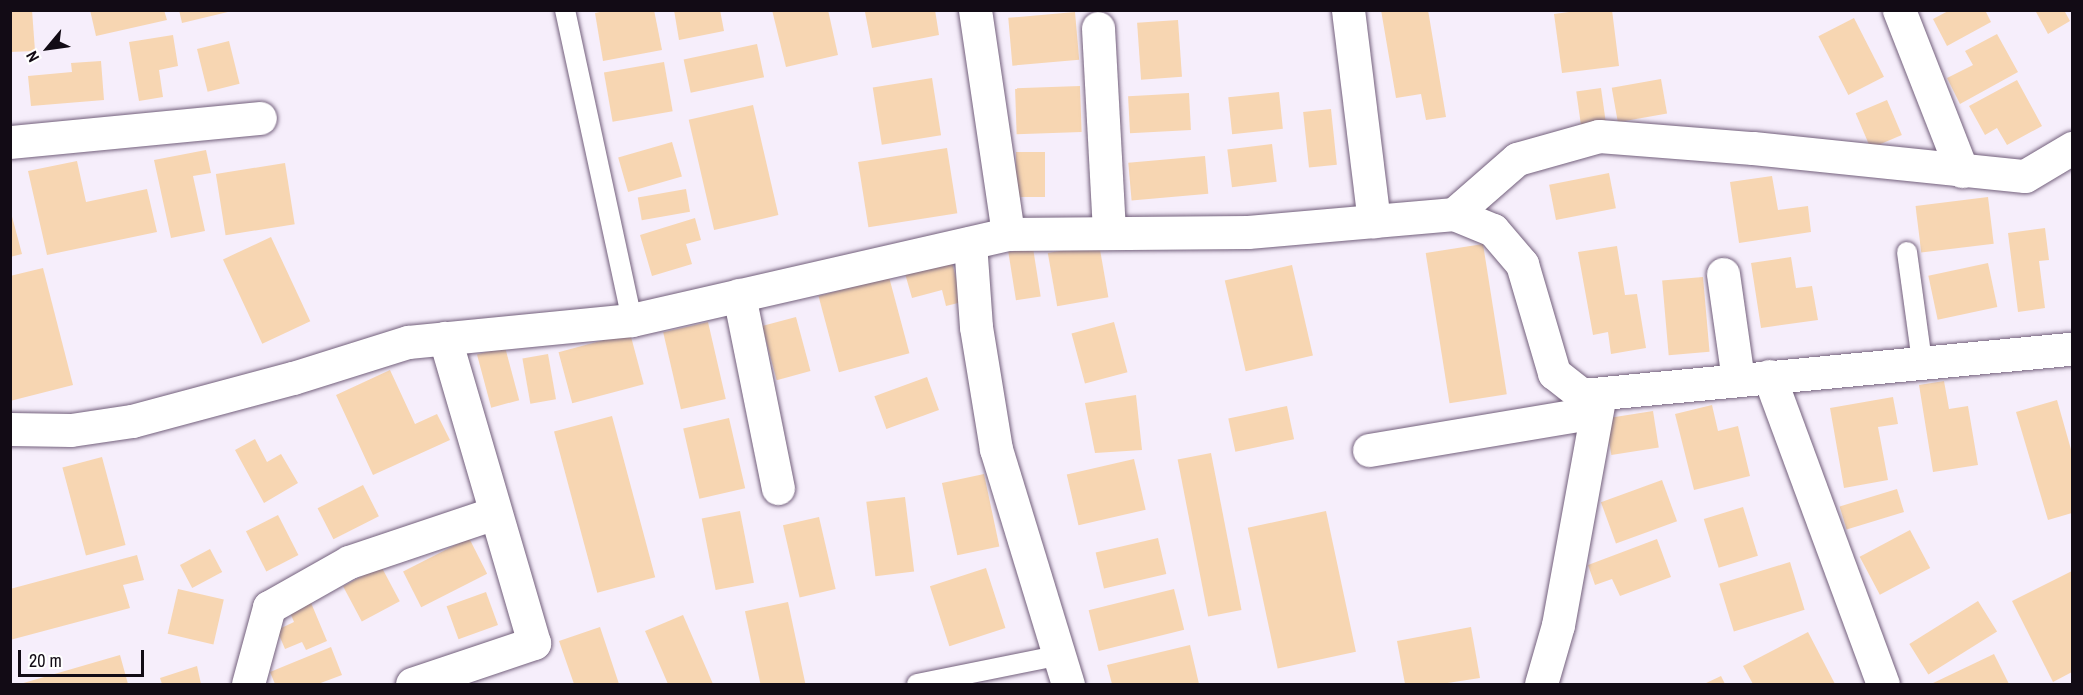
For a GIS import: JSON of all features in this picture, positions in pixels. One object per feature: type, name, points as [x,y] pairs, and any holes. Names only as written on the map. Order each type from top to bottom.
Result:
[{"type":"street","points":[[975,10],[1008,234]]},
{"type":"street","points":[[1348,10],[1374,221]]},
{"type":"street","points":[[1899,10],[1962,171]]},
{"type":"street","points":[[1098,28],[1109,233]]},
{"type":"street","points":[[10,141],[260,118]]},
{"type":"street","points":[[1454,214],[1517,159],[1599,136],[1753,148],[2025,176],[2073,148]]},
{"type":"street","points":[[10,429],[71,430],[132,420],[293,378],[408,342],[632,320],[1008,234],[1248,232],[1454,214],[1492,230],[1522,264],[1554,373],[1581,395],[1598,403]]},
{"type":"street","points":[[970,243],[976,327],[996,449],[1065,670]]},
{"type":"street","points":[[1723,274],[1753,378],[1883,684]]},
{"type":"street","points":[[739,295],[778,488]]},
{"type":"street","points":[[411,684],[534,643],[445,338]]},
{"type":"street","points":[[1369,450],[1598,403],[1753,378],[2073,349]]},
{"type":"street","points":[[1541,684],[1558,626],[1598,403]]},
{"type":"street","points":[[248,684],[269,607],[349,562],[495,513]]},
{"type":"lane","points":[[565,10],[632,320]]},
{"type":"lane","points":[[1906,252],[1922,362]]},
{"type":"lane","points":[[916,684],[1065,670]]},
{"type":"building","points":[[10,10],[32,10],[35,51],[10,52]]},
{"type":"building","points":[[90,10],[164,10],[167,20],[96,36]]},
{"type":"building","points":[[179,10],[232,10],[232,11],[182,23]]},
{"type":"building","points":[[610,10],[654,10],[662,50],[603,61],[595,13]]},
{"type":"building","points":[[674,10],[720,10],[724,31],[679,40]]},
{"type":"building","points":[[772,10],[828,10],[838,55],[786,67]]},
{"type":"building","points":[[935,10],[939,35],[872,48],[865,12]]},
{"type":"building","points":[[1381,10],[1428,10],[1446,117],[1426,120],[1421,94],[1396,98]]},
{"type":"building","points":[[1584,10],[1612,10],[1619,66],[1562,73],[1554,14]]},
{"type":"building","points":[[1950,10],[1985,10],[1991,22],[1947,46],[1933,19]]},
{"type":"building","points":[[2035,10],[2064,10],[2070,21],[2048,34]]},
{"type":"building","points":[[1075,12],[1079,60],[1012,66],[1008,18]]},
{"type":"building","points":[[1854,18],[1884,77],[1848,95],[1818,36]]},
{"type":"building","points":[[1178,20],[1182,77],[1141,80],[1137,23]]},
{"type":"building","points":[[1997,34],[2018,72],[1960,104],[1947,78],[1973,65],[1965,51]]},
{"type":"building","points":[[173,35],[178,66],[159,70],[163,97],[139,101],[129,42]]},
{"type":"building","points":[[229,41],[240,84],[208,92],[197,49]]},
{"type":"building","points":[[757,44],[764,77],[691,93],[684,60]]},
{"type":"building","points":[[101,61],[104,100],[31,106],[28,76],[72,72],[71,63]]},
{"type":"building","points":[[664,62],[673,111],[613,122],[604,73]]},
{"type":"building","points":[[932,78],[941,135],[882,145],[873,87]]},
{"type":"building","points":[[1661,79],[1667,113],[1618,122],[1612,88]]},
{"type":"building","points":[[2017,80],[2042,126],[2007,145],[1997,128],[1985,135],[1969,106]]},
{"type":"building","points":[[1080,86],[1082,132],[1017,134],[1015,88]]},
{"type":"building","points":[[1601,88],[1606,125],[1581,128],[1576,91]]},
{"type":"building","points":[[1279,92],[1283,129],[1232,134],[1228,97]]},
{"type":"building","points":[[1189,93],[1191,130],[1130,133],[1128,96]]},
{"type":"building","points":[[1887,100],[1902,135],[1871,148],[1856,113]]},
{"type":"building","points":[[753,105],[778,215],[714,230],[689,120]]},
{"type":"building","points":[[1331,109],[1337,165],[1309,168],[1303,112]]},
{"type":"building","points":[[672,142],[682,177],[628,192],[618,157]]},
{"type":"building","points":[[1272,144],[1277,182],[1232,187],[1227,149]]},
{"type":"building","points":[[947,148],[957,213],[868,227],[858,162]]},
{"type":"building","points":[[206,150],[211,173],[193,176],[205,231],[171,238],[154,160]]},
{"type":"building","points":[[1016,152],[1045,152],[1045,197],[1016,197]]},
{"type":"building","points":[[1205,156],[1208,194],[1132,201],[1128,163]]},
{"type":"building","points":[[77,161],[86,202],[147,189],[157,232],[47,255],[28,171]]},
{"type":"building","points":[[285,163],[295,224],[226,235],[216,174]]},
{"type":"building","points":[[1609,173],[1616,208],[1556,220],[1549,185]]},
{"type":"building","points":[[1772,176],[1778,210],[1808,206],[1811,232],[1739,243],[1730,182]]},
{"type":"building","points":[[686,189],[690,212],[642,220],[638,198]]},
{"type":"building","points":[[1988,197],[1994,244],[1921,253],[1916,206]]},
{"type":"building","points":[[10,209],[22,254],[10,257]]},
{"type":"building","points":[[695,218],[701,240],[686,244],[692,264],[652,276],[640,235]]},
{"type":"building","points":[[2045,228],[2049,260],[2039,261],[2045,308],[2018,312],[2008,233]]},
{"type":"building","points":[[271,237],[310,321],[262,344],[223,259]]},
{"type":"building","points":[[1099,244],[1108,297],[1057,306],[1048,253]]},
{"type":"building","points":[[1483,244],[1507,394],[1449,403],[1426,253]]},
{"type":"building","points":[[1617,246],[1625,295],[1637,294],[1646,348],[1611,354],[1608,332],[1593,335],[1578,252]]},
{"type":"building","points":[[1033,248],[1041,296],[1016,300],[1008,252]]},
{"type":"building","points":[[1791,257],[1796,288],[1812,286],[1818,320],[1761,328],[1751,263]]},
{"type":"building","points":[[951,258],[962,302],[946,306],[942,290],[912,298],[904,270]]},
{"type":"building","points":[[1988,263],[1997,307],[1938,320],[1928,276]]},
{"type":"building","points":[[1292,265],[1313,356],[1246,371],[1225,281]]},
{"type":"building","points":[[43,268],[73,385],[10,401],[10,276]]},
{"type":"building","points":[[889,277],[909,353],[839,372],[818,296]]},
{"type":"building","points":[[1703,277],[1710,352],[1669,355],[1662,281]]},
{"type":"building","points":[[796,317],[810,371],[777,380],[762,326]]},
{"type":"building","points":[[708,322],[726,399],[681,409],[663,332]]},
{"type":"building","points":[[1114,322],[1127,372],[1085,384],[1071,333]]},
{"type":"building","points":[[630,333],[644,384],[572,403],[559,352]]},
{"type":"building","points":[[505,347],[519,400],[491,408],[477,355]]},
{"type":"building","points":[[548,354],[556,399],[530,404],[522,359]]},
{"type":"building","points":[[390,370],[415,424],[437,414],[450,440],[373,475],[336,395]]},
{"type":"building","points":[[927,377],[939,410],[886,429],[874,396]]},
{"type":"building","points":[[1944,381],[1949,409],[1968,406],[1978,465],[1933,472],[1919,385]]},
{"type":"building","points":[[1136,395],[1142,450],[1095,453],[1085,403]]},
{"type":"building","points":[[1893,397],[1898,424],[1878,427],[1888,480],[1844,488],[1830,408]]},
{"type":"building","points":[[2057,400],[2072,453],[2072,513],[2048,520],[2016,412]]},
{"type":"building","points":[[1712,405],[1718,431],[1738,426],[1750,476],[1694,490],[1675,414]]},
{"type":"building","points":[[1287,406],[1294,439],[1235,452],[1228,418]]},
{"type":"building","points":[[1653,411],[1659,448],[1611,455],[1606,419]]},
{"type":"building","points":[[612,416],[655,577],[597,593],[554,432]]},
{"type":"building","points":[[729,418],[745,488],[699,499],[683,429]]},
{"type":"building","points":[[255,439],[267,462],[281,454],[298,483],[264,503],[235,450]]},
{"type":"building","points":[[1211,453],[1242,610],[1208,617],[1178,459]]},
{"type":"building","points":[[102,457],[126,545],[86,556],[62,468]]},
{"type":"building","points":[[1134,459],[1146,510],[1078,525],[1067,475]]},
{"type":"building","points":[[984,474],[999,546],[957,555],[942,483]]},
{"type":"building","points":[[1662,480],[1677,521],[1616,544],[1601,502]]},
{"type":"building","points":[[363,485],[379,516],[333,539],[318,508]]},
{"type":"building","points":[[1897,489],[1904,512],[1847,529],[1840,507]]},
{"type":"building","points":[[905,497],[914,571],[875,576],[866,502]]},
{"type":"building","points":[[1743,507],[1758,556],[1719,568],[1704,519]]},
{"type":"building","points":[[740,511],[754,583],[716,590],[702,518]]},
{"type":"building","points":[[1326,511],[1356,652],[1278,668],[1248,528]]},
{"type":"building","points":[[278,515],[298,555],[266,571],[246,531]]},
{"type":"building","points":[[819,517],[836,589],[800,597],[783,525]]},
{"type":"building","points":[[1910,530],[1930,568],[1880,595],[1860,557]]},
{"type":"building","points":[[469,538],[487,574],[421,607],[403,572]]},
{"type":"building","points":[[1158,538],[1166,574],[1104,588],[1096,552]]},
{"type":"building","points":[[1657,539],[1671,577],[1620,596],[1612,579],[1595,585],[1588,565]]},
{"type":"building","points":[[210,549],[222,572],[192,588],[180,565]]},
{"type":"building","points":[[137,555],[144,580],[123,585],[130,608],[10,640],[10,589]]},
{"type":"building","points":[[1790,562],[1805,610],[1734,631],[1719,584]]},
{"type":"building","points":[[381,566],[400,601],[362,622],[343,586]]},
{"type":"building","points":[[986,568],[1005,628],[949,646],[930,586]]},
{"type":"building","points":[[2072,571],[2072,672],[2053,682],[2012,601]]},
{"type":"building","points":[[178,589],[224,600],[213,644],[168,634]]},
{"type":"building","points":[[1174,589],[1184,630],[1099,651],[1089,610]]},
{"type":"building","points":[[486,592],[498,625],[459,639],[447,606]]},
{"type":"building","points":[[309,598],[327,641],[306,650],[302,642],[285,649],[277,630],[294,622],[288,608]]},
{"type":"building","points":[[1978,601],[1997,632],[1928,674],[1909,644]]},
{"type":"building","points":[[788,602],[805,684],[760,684],[745,611]]},
{"type":"building","points":[[683,615],[713,684],[668,684],[645,631]]},
{"type":"building","points":[[600,627],[619,684],[574,684],[559,641]]},
{"type":"building","points":[[1471,627],[1480,678],[1441,684],[1405,684],[1397,641]]},
{"type":"building","points":[[1808,632],[1835,684],[1753,684],[1743,666]]},
{"type":"building","points":[[1190,645],[1199,684],[1112,684],[1107,665]]},
{"type":"building","points":[[331,647],[342,675],[318,684],[275,684],[270,672]]},
{"type":"building","points":[[1994,654],[2009,684],[1931,684]]},
{"type":"building","points":[[120,655],[128,684],[20,684]]},
{"type":"building","points":[[197,666],[201,684],[162,684],[160,678]]},
{"type":"building","points":[[1721,676],[1725,684],[1704,684]]}]
